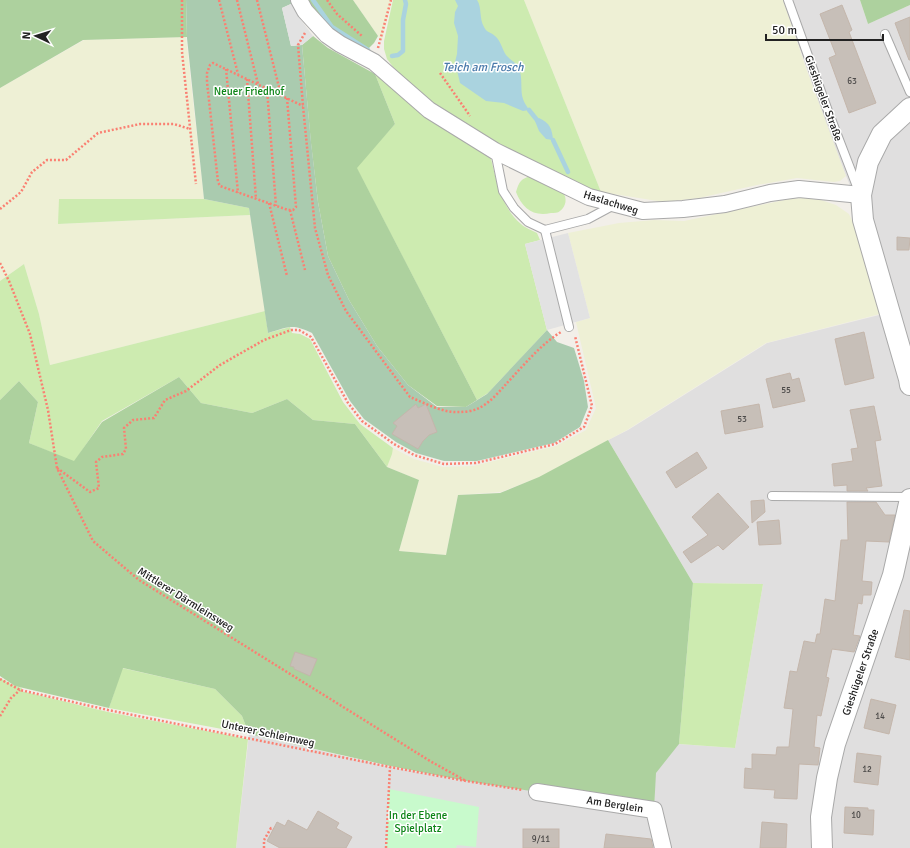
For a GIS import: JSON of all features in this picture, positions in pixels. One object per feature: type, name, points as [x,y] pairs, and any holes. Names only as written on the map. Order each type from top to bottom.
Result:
[{"type":"street","name":"Haslachweg","points":[[299,0],[305,11],[327,35],[340,44],[373,61],[429,110],[495,151],[589,197],[615,205],[643,211],[682,209],[725,204],[770,193],[799,189],[861,195]]},
{"type":"street","name":"Gieshügeler Straße","points":[[910,108],[882,134],[868,162],[861,195],[863,220],[910,385]]},
{"type":"street","name":"Gieshügeler Straße","points":[[822,848],[821,817],[827,778],[835,744],[893,575],[910,498]]},
{"type":"street","name":"Am Berglein","points":[[538,792],[654,810],[663,848]]},
{"type":"lane","name":"Gieshügeler Straße","points":[[788,0],[828,111],[861,195]]},
{"type":"lane","points":[[884,34],[910,92]]},
{"type":"lane","points":[[495,151],[503,191],[514,208],[528,222],[545,230],[588,219],[615,205]]},
{"type":"lane","points":[[545,230],[569,327]]},
{"type":"lane","points":[[772,496],[910,498]]},
{"type":"path","points":[[182,0],[182,52],[196,184]]},
{"type":"path","points":[[219,0],[238,74]]},
{"type":"path","points":[[237,0],[258,84]]},
{"type":"path","points":[[257,0],[281,95]]},
{"type":"path","points":[[327,0],[337,14],[368,42],[373,61]]},
{"type":"path","points":[[373,61],[391,0]]},
{"type":"path","points":[[57,468],[90,492],[99,488],[96,462],[102,457],[123,454],[126,449],[124,428],[133,420],[154,418],[165,400],[186,391],[220,365],[264,340],[291,330],[299,330],[311,337],[348,403],[362,421],[394,444],[414,456],[444,464],[476,463],[554,444],[584,427],[592,406],[576,338],[569,327],[541,347],[493,398],[478,409],[458,412],[435,408],[410,397],[346,311],[328,275],[315,228],[298,45]]},
{"type":"path","points":[[287,98],[296,207],[293,210],[290,210],[222,188],[218,182],[207,82],[210,65],[213,63],[238,74],[267,89],[281,95],[287,98],[303,106]]},
{"type":"path","points":[[226,69],[238,193]]},
{"type":"path","points":[[440,73],[472,118]]},
{"type":"path","points":[[247,79],[256,199]]},
{"type":"path","points":[[267,89],[276,206]]},
{"type":"path","points":[[0,208],[21,192],[32,172],[47,160],[66,160],[98,133],[140,124],[174,124],[190,129]]},
{"type":"path","points":[[269,203],[287,276]]},
{"type":"path","points":[[290,210],[305,270]]},
{"type":"path","name":"Mittlerer Därmleinsweg","points":[[0,263],[9,281],[30,334],[48,410],[57,468],[93,541],[139,580],[430,761],[466,781]]},
{"type":"path","name":"Unterer Schleimweg","points":[[0,679],[20,690],[108,710],[390,767],[538,792]]},
{"type":"path","points":[[0,716],[11,698],[20,690]]},
{"type":"path","points":[[386,848],[390,767]]},
{"type":"path","points":[[264,848],[264,840],[271,828],[273,829]]},
{"type":"shaded area","points":[[783,0],[860,0],[868,24],[910,5],[910,848],[236,848],[249,734],[391,767],[461,780],[654,810],[655,773],[678,744],[735,748],[763,584],[693,583],[608,440],[628,430],[767,343],[899,310],[828,130]]},
{"type":"shaded area","points":[[293,3],[301,20],[313,36],[302,45],[291,46],[282,8]]},
{"type":"shaded area","points":[[568,233],[590,318],[547,330],[525,244]]},
{"type":"green space","points":[[0,0],[186,0],[187,37],[83,40],[0,88]]},
{"type":"green space","name":"Neuer Friedhof","points":[[186,0],[291,0],[293,3],[282,8],[291,46],[302,45],[318,202],[328,256],[349,300],[377,346],[408,385],[437,407],[466,407],[487,394],[547,330],[557,342],[574,348],[584,381],[588,407],[580,427],[554,443],[477,461],[444,461],[416,453],[396,442],[364,419],[350,401],[312,333],[300,328],[290,327],[268,333],[249,208],[204,199],[187,38]]},
{"type":"green space","points":[[303,0],[353,0],[378,36],[374,43],[366,51],[335,37]]},
{"type":"green space","points":[[353,0],[392,0],[382,41],[378,36]]},
{"type":"green space","points":[[393,0],[524,0],[601,192],[580,186],[493,141],[423,100],[404,81],[387,59],[384,49],[384,41]]},
{"type":"green space","points":[[524,0],[783,0],[806,68],[846,176],[840,181],[834,182],[797,178],[699,198],[664,202],[601,192]]},
{"type":"green space","points":[[860,0],[910,0],[910,5],[868,24]]},
{"type":"green space","points":[[313,36],[328,48],[375,74],[395,124],[357,168],[477,400],[466,407],[437,406],[408,385],[377,346],[349,300],[328,256],[318,202],[302,45]]},
{"type":"green space","points":[[186,37],[204,199],[59,199],[59,224],[250,215],[265,311],[50,365],[39,314],[24,264],[0,281],[0,88],[84,40]]},
{"type":"green space","points":[[375,74],[490,154],[500,192],[509,210],[514,218],[527,228],[537,233],[540,240],[525,244],[547,330],[488,393],[477,400],[356,167],[395,124]]},
{"type":"green space","points":[[532,176],[560,190],[564,194],[566,199],[565,205],[559,212],[539,214],[529,210],[521,203],[516,192],[518,186],[523,179]]},
{"type":"green space","points":[[804,198],[821,200],[836,205],[849,214],[854,225],[880,314],[766,343],[627,430],[540,477],[501,492],[458,495],[446,555],[399,551],[419,480],[387,467],[393,448],[414,459],[443,467],[473,466],[556,446],[586,430],[596,408],[576,322],[590,318],[568,233],[619,223],[654,220],[684,221],[789,199]]},
{"type":"green space","points":[[59,199],[204,199],[249,208],[250,215],[58,224]]},
{"type":"green space","points":[[24,264],[39,314],[50,365],[265,311],[268,333],[290,327],[292,333],[300,334],[310,339],[343,402],[360,424],[393,448],[387,467],[355,424],[313,420],[287,399],[252,413],[201,403],[179,377],[102,421],[74,462],[29,443],[38,402],[19,381],[0,400],[0,281]]},
{"type":"green space","points":[[179,377],[201,403],[252,413],[287,399],[313,420],[355,424],[387,467],[419,480],[399,551],[446,555],[458,495],[500,493],[539,477],[608,440],[693,583],[679,744],[656,773],[654,810],[466,781],[390,766],[249,734],[242,716],[215,689],[123,668],[109,708],[15,686],[0,676],[0,400],[19,381],[38,402],[29,443],[74,461],[102,422]]},
{"type":"green space","points":[[693,583],[763,584],[735,748],[679,744]]},
{"type":"green space","points":[[122,668],[215,689],[242,716],[249,734],[109,708]]},
{"type":"green space","points":[[0,678],[22,688],[21,691],[108,712],[248,739],[236,848],[0,848]]},
{"type":"green space","name":"In der Ebene Spielplatz","points":[[389,789],[479,807],[476,847],[457,845],[456,848],[386,848]]},
{"type":"water","name":"Teich am Frosch","points":[[455,0],[477,0],[480,6],[482,24],[485,29],[497,38],[506,55],[519,68],[522,96],[529,110],[523,111],[504,103],[486,101],[460,83],[455,62],[458,36],[454,23],[455,12],[458,6]]},
{"type":"water","points":[[539,118],[546,122],[550,127],[553,140],[546,139],[539,131],[535,121]]},
{"type":"building","points":[[842,5],[852,30],[849,32],[876,103],[849,113],[829,58],[836,55],[820,14]]},
{"type":"building","points":[[910,17],[910,60],[909,60],[895,23]]},
{"type":"building","points":[[897,237],[910,238],[909,250],[897,250]]},
{"type":"building","points":[[864,332],[874,378],[845,385],[835,339]]},
{"type":"building","points":[[790,373],[792,380],[799,378],[805,401],[773,408],[766,379]]},
{"type":"building","points":[[416,404],[418,408],[426,404],[437,432],[429,435],[418,449],[392,434],[397,426],[393,423]]},
{"type":"building","points":[[759,404],[763,427],[725,434],[721,411]]},
{"type":"building","points":[[874,406],[881,440],[875,441],[882,486],[866,488],[868,491],[847,491],[847,485],[834,486],[832,464],[853,461],[851,449],[858,448],[850,410]]},
{"type":"building","points":[[697,452],[707,468],[676,488],[666,472]]},
{"type":"building","points":[[718,493],[749,527],[723,550],[718,545],[691,563],[683,552],[708,535],[692,517]]},
{"type":"building","points":[[764,500],[765,512],[752,523],[751,501]]},
{"type":"building","points":[[847,502],[876,502],[885,515],[895,515],[889,542],[866,541],[862,581],[872,582],[871,595],[863,595],[862,604],[858,603],[853,635],[860,636],[854,652],[832,649],[826,677],[829,678],[821,716],[817,715],[814,747],[820,748],[818,765],[799,764],[797,799],[774,798],[775,790],[744,788],[745,768],[752,769],[752,754],[776,755],[777,747],[789,747],[793,709],[784,708],[790,671],[797,672],[804,641],[815,643],[817,634],[820,634],[825,599],[835,601],[841,540],[848,540]]},
{"type":"building","points":[[779,520],[781,544],[759,545],[757,522]]},
{"type":"building","points":[[904,610],[910,611],[910,660],[895,657]]},
{"type":"building","points":[[295,652],[317,659],[310,676],[290,666]]},
{"type":"building","points":[[871,699],[896,705],[889,734],[864,728]]},
{"type":"building","points":[[857,753],[881,756],[878,785],[854,782]]},
{"type":"building","points":[[845,807],[868,808],[868,810],[874,810],[873,835],[844,833]]},
{"type":"building","points":[[318,811],[339,823],[336,828],[352,837],[346,848],[280,848],[267,841],[277,822],[285,826],[288,820],[307,830]]},
{"type":"building","points":[[762,822],[787,824],[786,848],[760,848]]},
{"type":"building","points":[[523,829],[559,829],[559,848],[523,848]]},
{"type":"building","points":[[606,834],[651,839],[653,848],[604,848]]},
{"type":"waterway","points":[[313,0],[332,27],[368,50]]},
{"type":"waterway","points":[[392,56],[398,55],[403,51],[403,20],[406,4],[405,0]]},
{"type":"waterway","points":[[529,110],[537,120]]},
{"type":"waterway","points":[[553,140],[568,172]]}]
